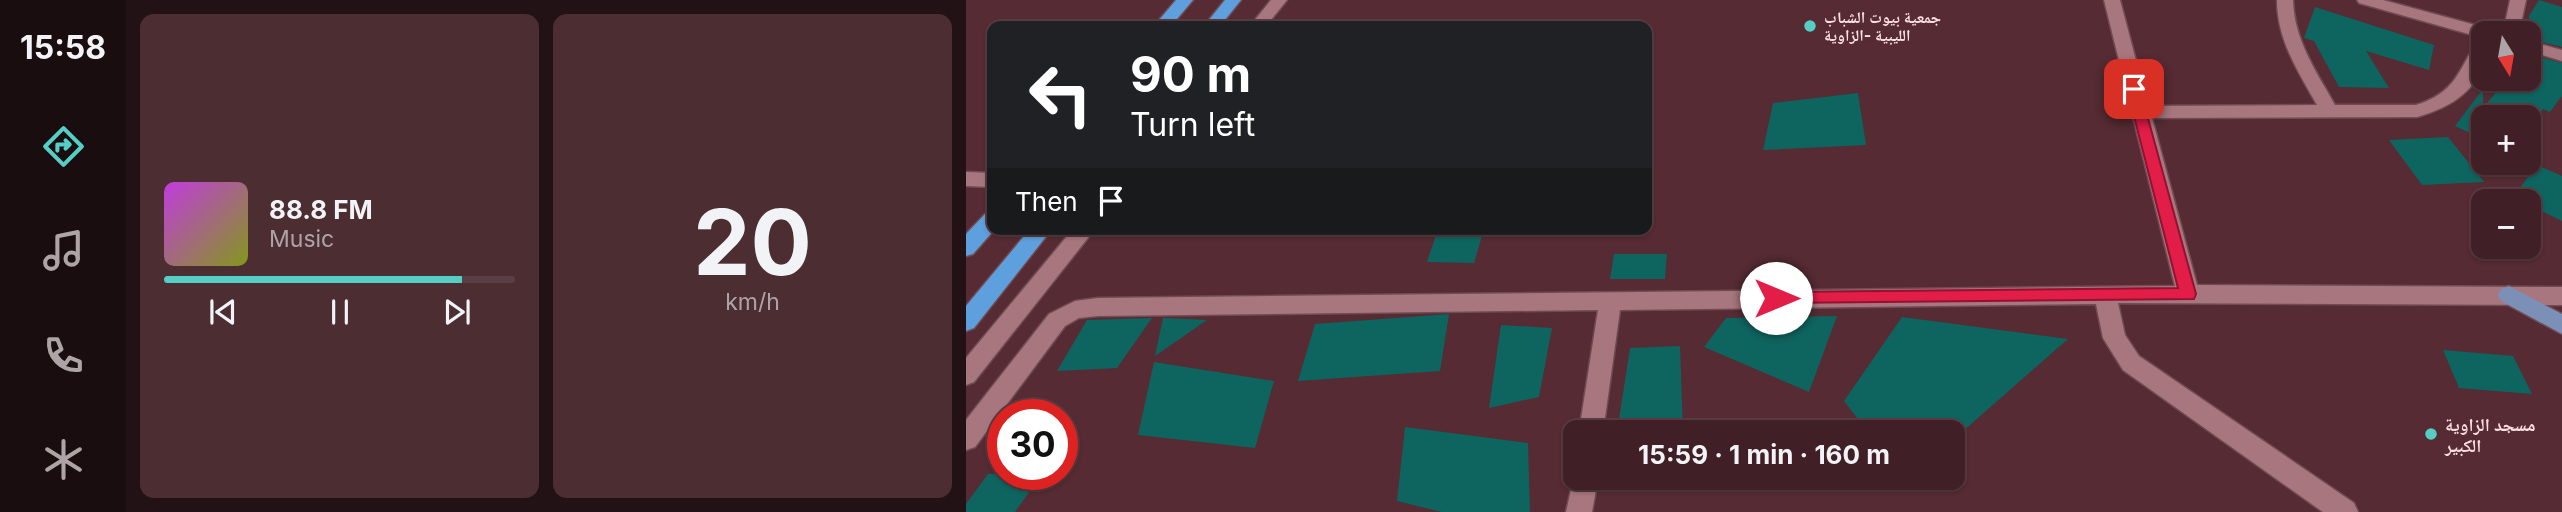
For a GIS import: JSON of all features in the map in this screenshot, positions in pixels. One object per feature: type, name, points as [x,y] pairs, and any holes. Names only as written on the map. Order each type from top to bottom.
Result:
[{"type":"highway","points":[[1166,21],[1185,0]]},
{"type":"highway","points":[[1216,21],[1233,0]]},
{"type":"highway","points":[[966,248],[987,225]]},
{"type":"highway","points":[[966,322],[1037,235]]},
{"type":"main road","points":[[2509,295],[2562,325]]},
{"type":"street","points":[[1262,21],[1279,0]]},
{"type":"street","points":[[2112,0],[2188,294]]},
{"type":"street","points":[[2286,0],[2284,17],[2288,30],[2330,113]]},
{"type":"street","points":[[2365,0],[2471,29]]},
{"type":"street","points":[[2514,21],[2518,0]]},
{"type":"street","points":[[2541,50],[2562,56]]},
{"type":"street","points":[[2139,112],[2393,113],[2435,106],[2451,98],[2461,88],[2471,68]]},
{"type":"street","points":[[966,178],[987,180]]},
{"type":"street","points":[[966,375],[1080,235]]},
{"type":"street","points":[[966,439],[1057,320],[1075,310],[1098,307],[2188,294],[2562,296]]},
{"type":"street","points":[[2105,296],[2114,338],[2131,363],[2345,512]]},
{"type":"street","points":[[1593,420],[1611,299]]},
{"type":"street","points":[[1579,512],[1582,490]]},
{"type":"building","points":[[2539,0],[2562,7],[2562,47],[2541,42],[2541,21],[2529,21],[2529,16]]},
{"type":"building","points":[[2315,7],[2434,45],[2429,70],[2366,51],[2389,88],[2339,87],[2314,41],[2304,38]]},
{"type":"building","points":[[2541,57],[2562,63],[2562,96],[2550,112],[2543,109],[2541,112],[2541,105],[2485,105],[2497,91],[2541,91]]},
{"type":"building","points":[[2481,91],[2483,105],[2471,105],[2471,133],[2455,126]]},
{"type":"building","points":[[1858,93],[1866,145],[1763,150],[1773,103]]},
{"type":"building","points":[[2448,137],[2471,166],[2471,175],[2478,175],[2484,182],[2422,185],[2389,140]]},
{"type":"building","points":[[2541,167],[2562,176],[2562,221],[2541,211],[2541,189],[2519,189],[2530,175],[2541,175]]},
{"type":"building","points":[[1436,235],[1482,235],[1474,263],[1427,262]]},
{"type":"building","points":[[1614,254],[1667,254],[1665,279],[1610,279]]},
{"type":"building","points":[[1449,314],[1440,371],[1298,381],[1315,324]]},
{"type":"building","points":[[1837,316],[1809,392],[1704,347],[1726,318]]},
{"type":"building","points":[[1902,317],[2068,339],[1965,429],[1965,420],[1859,420],[1844,401]]},
{"type":"building","points":[[1152,318],[1117,368],[1057,371],[1087,320]]},
{"type":"building","points":[[1163,318],[1167,318],[1207,320],[1155,356]]},
{"type":"building","points":[[1501,325],[1552,328],[1539,397],[1489,408]]},
{"type":"building","points":[[1680,346],[1683,420],[1619,420],[1630,348]]},
{"type":"building","points":[[2443,350],[2513,356],[2532,394],[2459,388]]},
{"type":"building","points":[[1154,362],[1274,381],[1255,448],[1138,435]]},
{"type":"building","points":[[1405,427],[1528,443],[1530,512],[1442,512],[1397,501]]},
{"type":"building","points":[[987,475],[987,490],[1031,490],[1015,512],[966,512],[966,504]]},
{"type":"place","name":"جمعية بيوت الشباب الليبية -الزاوية","points":[[1810,26]]},
{"type":"place","name":"مسجد الزاوية الكبير","points":[[2431,434]]},
{"type":"route","points":[[1776,298],[2188,294],[2134,89]]}]
